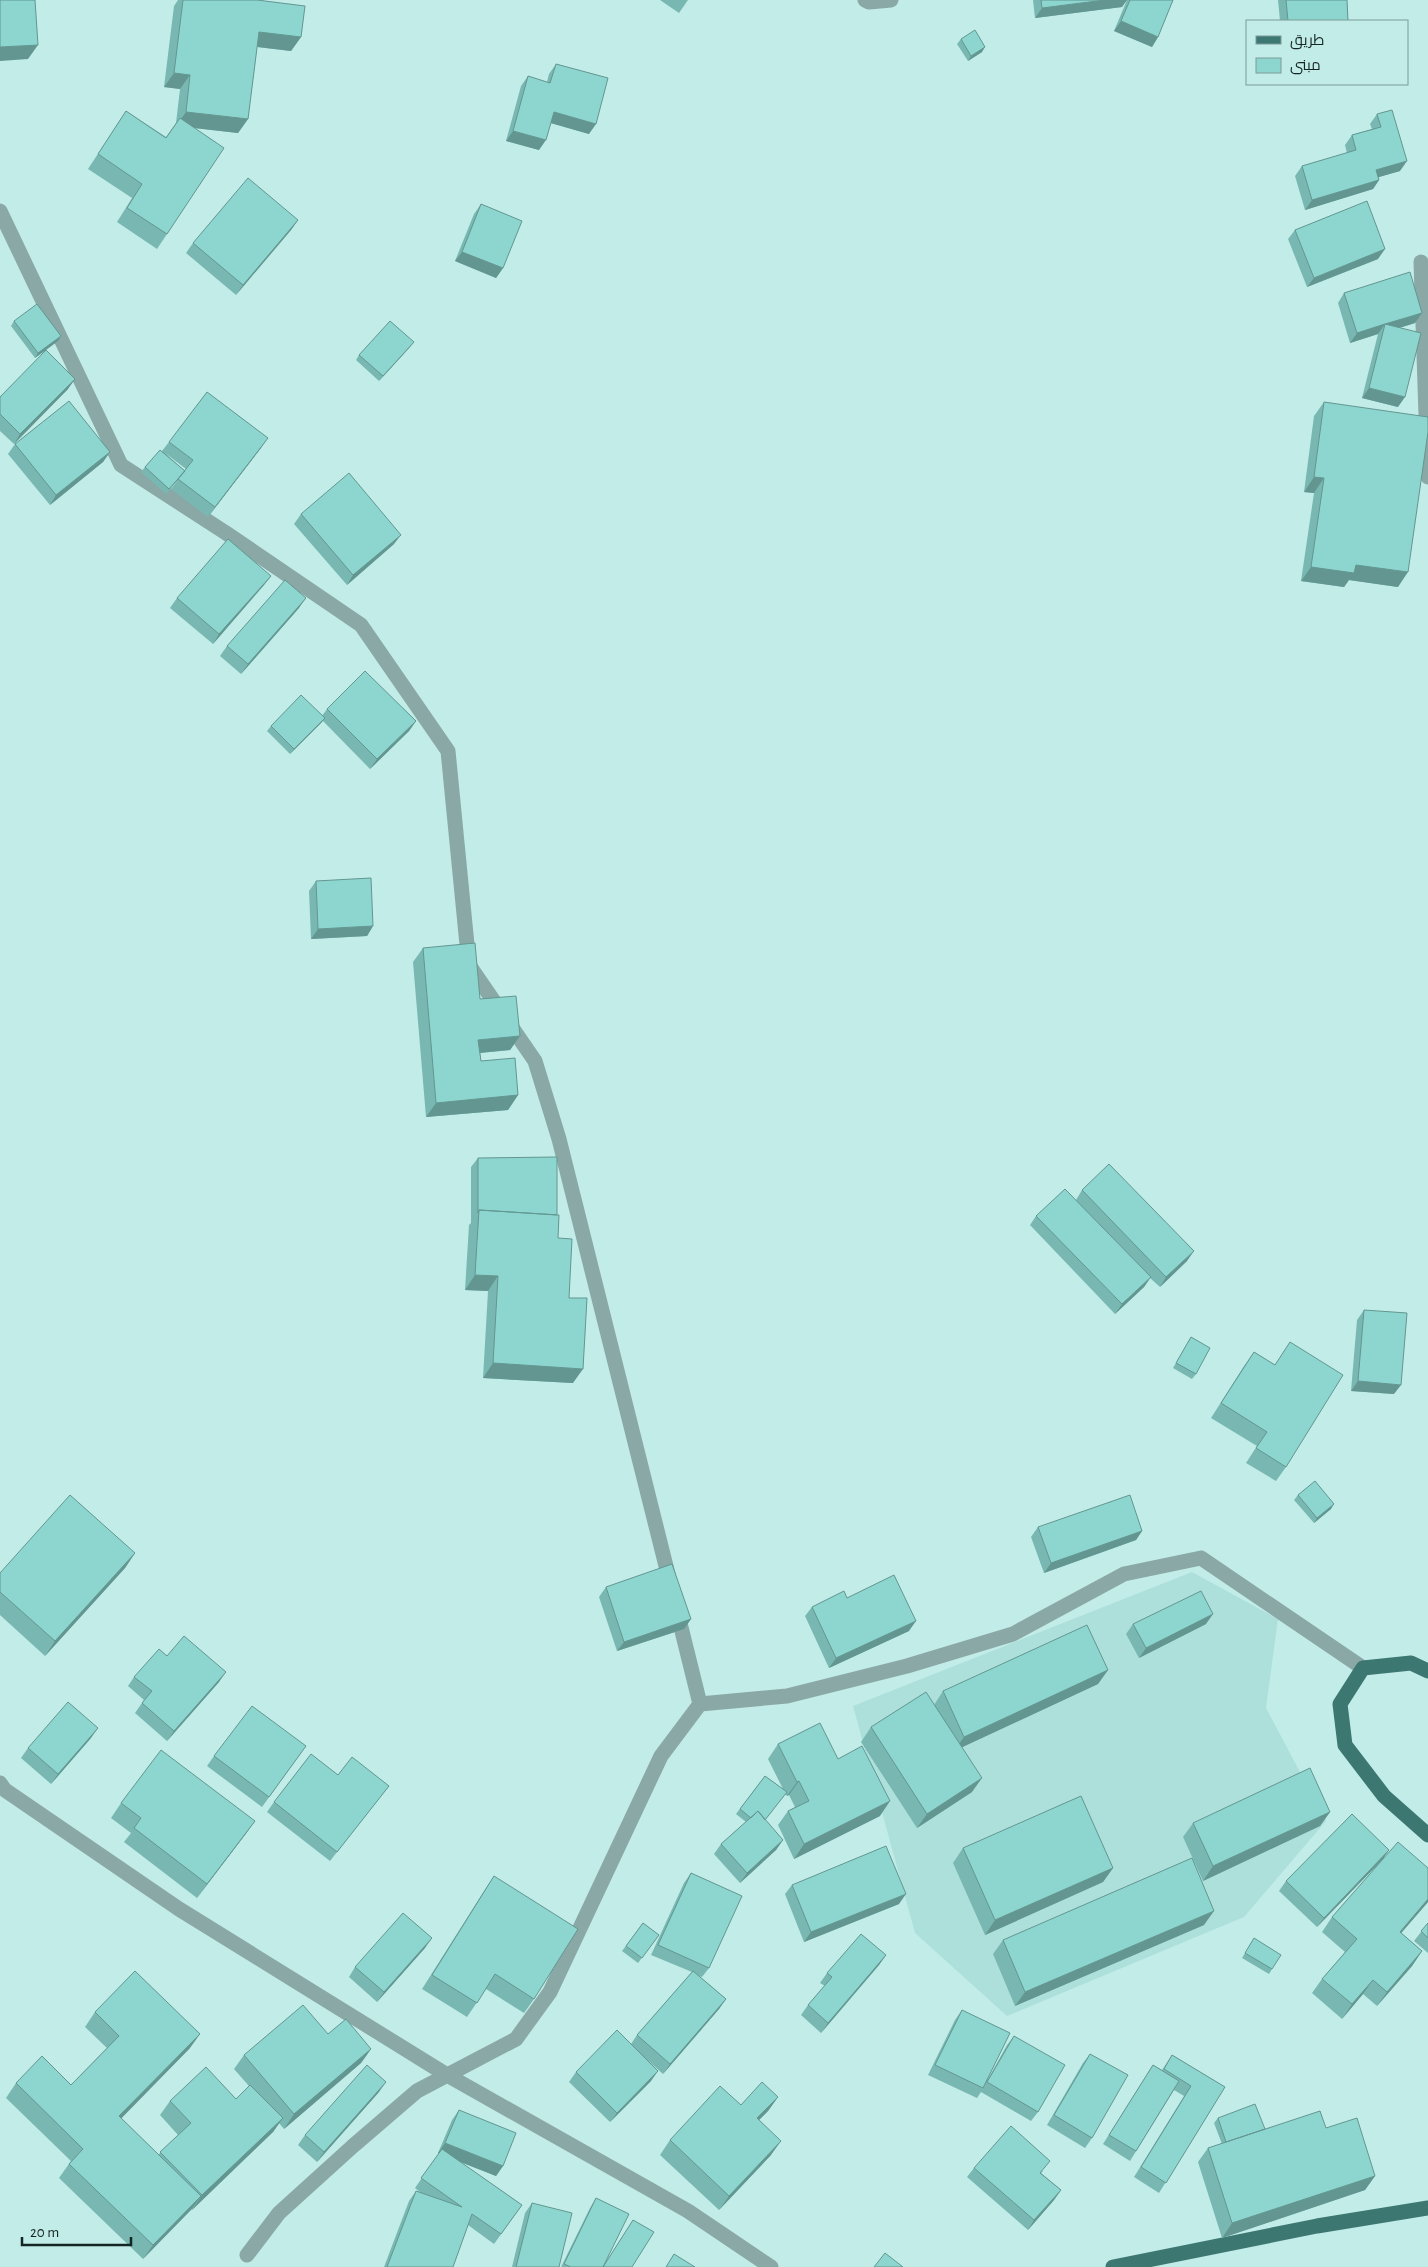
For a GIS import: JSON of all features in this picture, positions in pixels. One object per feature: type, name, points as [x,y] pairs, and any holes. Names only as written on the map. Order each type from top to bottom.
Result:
[{"type":"main road","points":[[1428,1670],[1412,1663],[1363,1668],[1340,1704],[1345,1745],[1384,1796],[1428,1835]]},
{"type":"main road","points":[[1113,2267],[1317,2226],[1428,2208]]},
{"type":"street","points":[[865,0],[869,2],[891,0]]},
{"type":"street","points":[[0,211],[121,465],[226,533],[361,625],[448,751],[469,965],[535,1061],[561,1148],[700,1704]]},
{"type":"street","points":[[1421,262],[1428,477]]},
{"type":"street","points":[[247,2255],[279,2213],[417,2091],[516,2039],[550,1992],[661,1756],[700,1704],[787,1696],[907,1666],[1013,1634],[1124,1574],[1200,1558],[1363,1668]]},
{"type":"street","points":[[0,1783],[5,1790],[179,1909],[447,2075],[688,2211],[771,2267]]},
{"type":"shaded area","points":[[1192,1572],[1278,1619],[1266,1708],[1326,1821],[1244,1917],[1007,2016],[915,1933],[853,1706]]},
{"type":"building","points":[[0,0],[35,0],[38,45],[0,47]]},
{"type":"building","points":[[183,0],[257,0],[305,6],[301,37],[259,32],[248,119],[186,112],[190,75],[174,73]]},
{"type":"building","points":[[1041,0],[1105,0],[1042,8]]},
{"type":"building","points":[[1130,0],[1173,0],[1158,37],[1121,21]]},
{"type":"building","points":[[1286,0],[1347,0],[1348,20],[1288,20]]},
{"type":"building","points":[[975,30],[985,47],[971,56],[961,39]]},
{"type":"building","points":[[556,64],[608,78],[596,124],[554,112],[546,140],[513,131],[528,76],[550,83]]},
{"type":"building","points":[[1392,110],[1407,161],[1376,170],[1379,180],[1312,200],[1302,166],[1356,150],[1352,135],[1381,127],[1377,114]]},
{"type":"building","points":[[126,111],[166,138],[180,118],[224,148],[167,234],[127,208],[142,184],[98,154]]},
{"type":"building","points":[[248,178],[298,220],[243,285],[193,243]]},
{"type":"building","points":[[1367,201],[1385,249],[1314,278],[1295,230]]},
{"type":"building","points":[[481,204],[522,221],[503,268],[462,252]]},
{"type":"building","points":[[1410,272],[1422,313],[1357,333],[1344,293]]},
{"type":"building","points":[[37,304],[61,336],[38,353],[14,321]]},
{"type":"building","points":[[390,321],[414,342],[383,376],[359,355]]},
{"type":"building","points":[[1385,324],[1421,333],[1405,397],[1369,388]]},
{"type":"building","points":[[46,350],[75,379],[20,434],[0,414],[0,397]]},
{"type":"building","points":[[207,392],[268,438],[215,507],[178,479],[193,460],[169,442]]},
{"type":"building","points":[[69,401],[110,452],[56,495],[15,444]]},
{"type":"building","points":[[1324,402],[1428,417],[1428,432],[1408,572],[1356,565],[1354,573],[1311,567],[1324,478],[1314,477]]},
{"type":"building","points":[[160,450],[185,471],[169,489],[145,467]]},
{"type":"building","points":[[349,473],[401,535],[353,575],[301,514]]},
{"type":"building","points":[[228,539],[271,576],[219,634],[177,598]]},
{"type":"building","points":[[285,580],[306,598],[248,664],[227,646]]},
{"type":"building","points":[[365,671],[416,721],[377,759],[327,709]]},
{"type":"building","points":[[301,695],[325,718],[294,749],[271,726]]},
{"type":"building","points":[[371,878],[373,926],[318,929],[316,881]]},
{"type":"building","points":[[475,943],[480,999],[516,996],[520,1036],[478,1040],[481,1061],[515,1058],[518,1095],[436,1103],[423,948]]},
{"type":"building","points":[[557,1157],[557,1215],[479,1210],[478,1213],[478,1158]]},
{"type":"building","points":[[1109,1164],[1194,1251],[1166,1277],[1082,1190]]},
{"type":"building","points":[[1065,1189],[1151,1277],[1122,1304],[1036,1216]]},
{"type":"building","points":[[479,1210],[559,1215],[558,1238],[572,1239],[569,1298],[587,1298],[583,1369],[493,1363],[498,1276],[475,1275]]},
{"type":"building","points":[[1364,1310],[1407,1313],[1401,1385],[1358,1381]]},
{"type":"building","points":[[1191,1337],[1210,1348],[1196,1374],[1176,1363]]},
{"type":"building","points":[[1290,1342],[1343,1375],[1286,1467],[1256,1448],[1267,1432],[1221,1403],[1254,1352],[1275,1365]]},
{"type":"building","points":[[1315,1481],[1334,1504],[1317,1518],[1298,1495]]},
{"type":"building","points":[[70,1495],[135,1553],[55,1641],[0,1592],[0,1573]]},
{"type":"building","points":[[1130,1495],[1142,1531],[1051,1563],[1038,1527]]},
{"type":"building","points":[[672,1564],[691,1619],[624,1642],[606,1587]]},
{"type":"building","points":[[894,1575],[916,1621],[836,1658],[812,1607],[844,1591],[847,1598]]},
{"type":"building","points":[[1201,1591],[1213,1614],[1146,1648],[1133,1624]]},
{"type":"building","points":[[1087,1625],[1108,1670],[964,1737],[943,1691]]},
{"type":"building","points":[[184,1636],[226,1672],[174,1731],[142,1703],[152,1691],[134,1677],[159,1649],[167,1656]]},
{"type":"building","points":[[926,1692],[982,1778],[927,1814],[871,1727]]},
{"type":"building","points":[[68,1702],[98,1728],[58,1774],[28,1748]]},
{"type":"building","points":[[252,1706],[306,1746],[269,1797],[214,1756]]},
{"type":"building","points":[[820,1723],[838,1759],[862,1746],[890,1801],[804,1844],[788,1811],[809,1801],[778,1744]]},
{"type":"building","points":[[161,1750],[255,1821],[207,1884],[134,1828],[141,1818],[121,1803]]},
{"type":"building","points":[[311,1754],[338,1775],[352,1757],[389,1786],[337,1852],[274,1802]]},
{"type":"building","points":[[1310,1768],[1330,1812],[1213,1866],[1193,1823]]},
{"type":"building","points":[[765,1776],[787,1792],[765,1820],[758,1811],[751,1818],[740,1809]]},
{"type":"building","points":[[1081,1796],[1113,1868],[995,1920],[963,1848]]},
{"type":"building","points":[[758,1811],[783,1840],[747,1873],[721,1844]]},
{"type":"building","points":[[1352,1814],[1389,1850],[1324,1918],[1286,1881]]},
{"type":"building","points":[[1398,1842],[1428,1868],[1428,1899],[1400,1932],[1422,1951],[1387,1992],[1373,1980],[1352,2004],[1322,1979],[1357,1939],[1332,1917]]},
{"type":"building","points":[[886,1846],[906,1894],[811,1932],[792,1885]]},
{"type":"building","points":[[1192,1858],[1214,1911],[1025,1992],[1003,1940]]},
{"type":"building","points":[[691,1873],[742,1896],[709,1968],[658,1945]]},
{"type":"building","points":[[494,1876],[578,1929],[534,1999],[495,1974],[477,2003],[432,1975]]},
{"type":"building","points":[[403,1913],[432,1938],[384,1992],[355,1967]]},
{"type":"building","points":[[643,1923],[659,1935],[642,1958],[626,1946]]},
{"type":"building","points":[[1428,1923],[1428,1938],[1421,1931]]},
{"type":"building","points":[[861,1934],[886,1955],[828,2023],[808,2005],[832,1977],[827,1973]]},
{"type":"building","points":[[1254,1938],[1281,1955],[1272,1969],[1245,1953]]},
{"type":"building","points":[[135,1971],[200,2034],[119,2116],[201,2196],[153,2245],[69,2164],[83,2149],[16,2083],[42,2056],[71,2085],[119,2036],[95,2012]]},
{"type":"building","points":[[693,1971],[726,1999],[670,2064],[637,2035]]},
{"type":"building","points":[[303,2005],[328,2034],[346,2019],[371,2049],[294,2114],[244,2055]]},
{"type":"building","points":[[962,2010],[1010,2033],[983,2088],[935,2065]]},
{"type":"building","points":[[617,2030],[658,2071],[617,2113],[576,2072]]},
{"type":"building","points":[[1014,2036],[1065,2065],[1038,2112],[987,2082]]},
{"type":"building","points":[[1090,2054],[1128,2075],[1092,2138],[1054,2115]]},
{"type":"building","points":[[1172,2055],[1225,2087],[1166,2183],[1141,2167],[1191,2086],[1164,2069]]},
{"type":"building","points":[[367,2065],[386,2082],[324,2152],[305,2135]]},
{"type":"building","points":[[1153,2065],[1179,2081],[1136,2151],[1109,2135]]},
{"type":"building","points":[[206,2067],[236,2099],[250,2085],[283,2118],[202,2195],[160,2152],[191,2123],[170,2101]]},
{"type":"building","points":[[762,2082],[778,2097],[757,2118],[781,2141],[729,2196],[670,2140],[720,2086],[741,2105]]},
{"type":"building","points":[[1255,2104],[1265,2129],[1226,2142],[1218,2118]]},
{"type":"building","points":[[459,2110],[516,2133],[503,2166],[445,2143]]},
{"type":"building","points":[[1320,2111],[1326,2128],[1357,2118],[1375,2176],[1232,2223],[1208,2148]]},
{"type":"building","points":[[1011,2126],[1050,2161],[1040,2173],[1061,2190],[1034,2220],[974,2168]]},
{"type":"building","points":[[442,2149],[522,2205],[501,2234],[472,2214],[453,2267],[387,2267],[416,2191],[462,2207],[421,2178]]},
{"type":"building","points":[[596,2198],[629,2214],[603,2267],[571,2267],[564,2264]]},
{"type":"building","points":[[532,2203],[572,2213],[559,2267],[516,2267]]},
{"type":"building","points":[[633,2220],[654,2232],[632,2267],[603,2267]]},
{"type":"building","points":[[885,2253],[903,2267],[874,2267]]},
{"type":"building","points":[[674,2254],[695,2267],[666,2267]]}]
